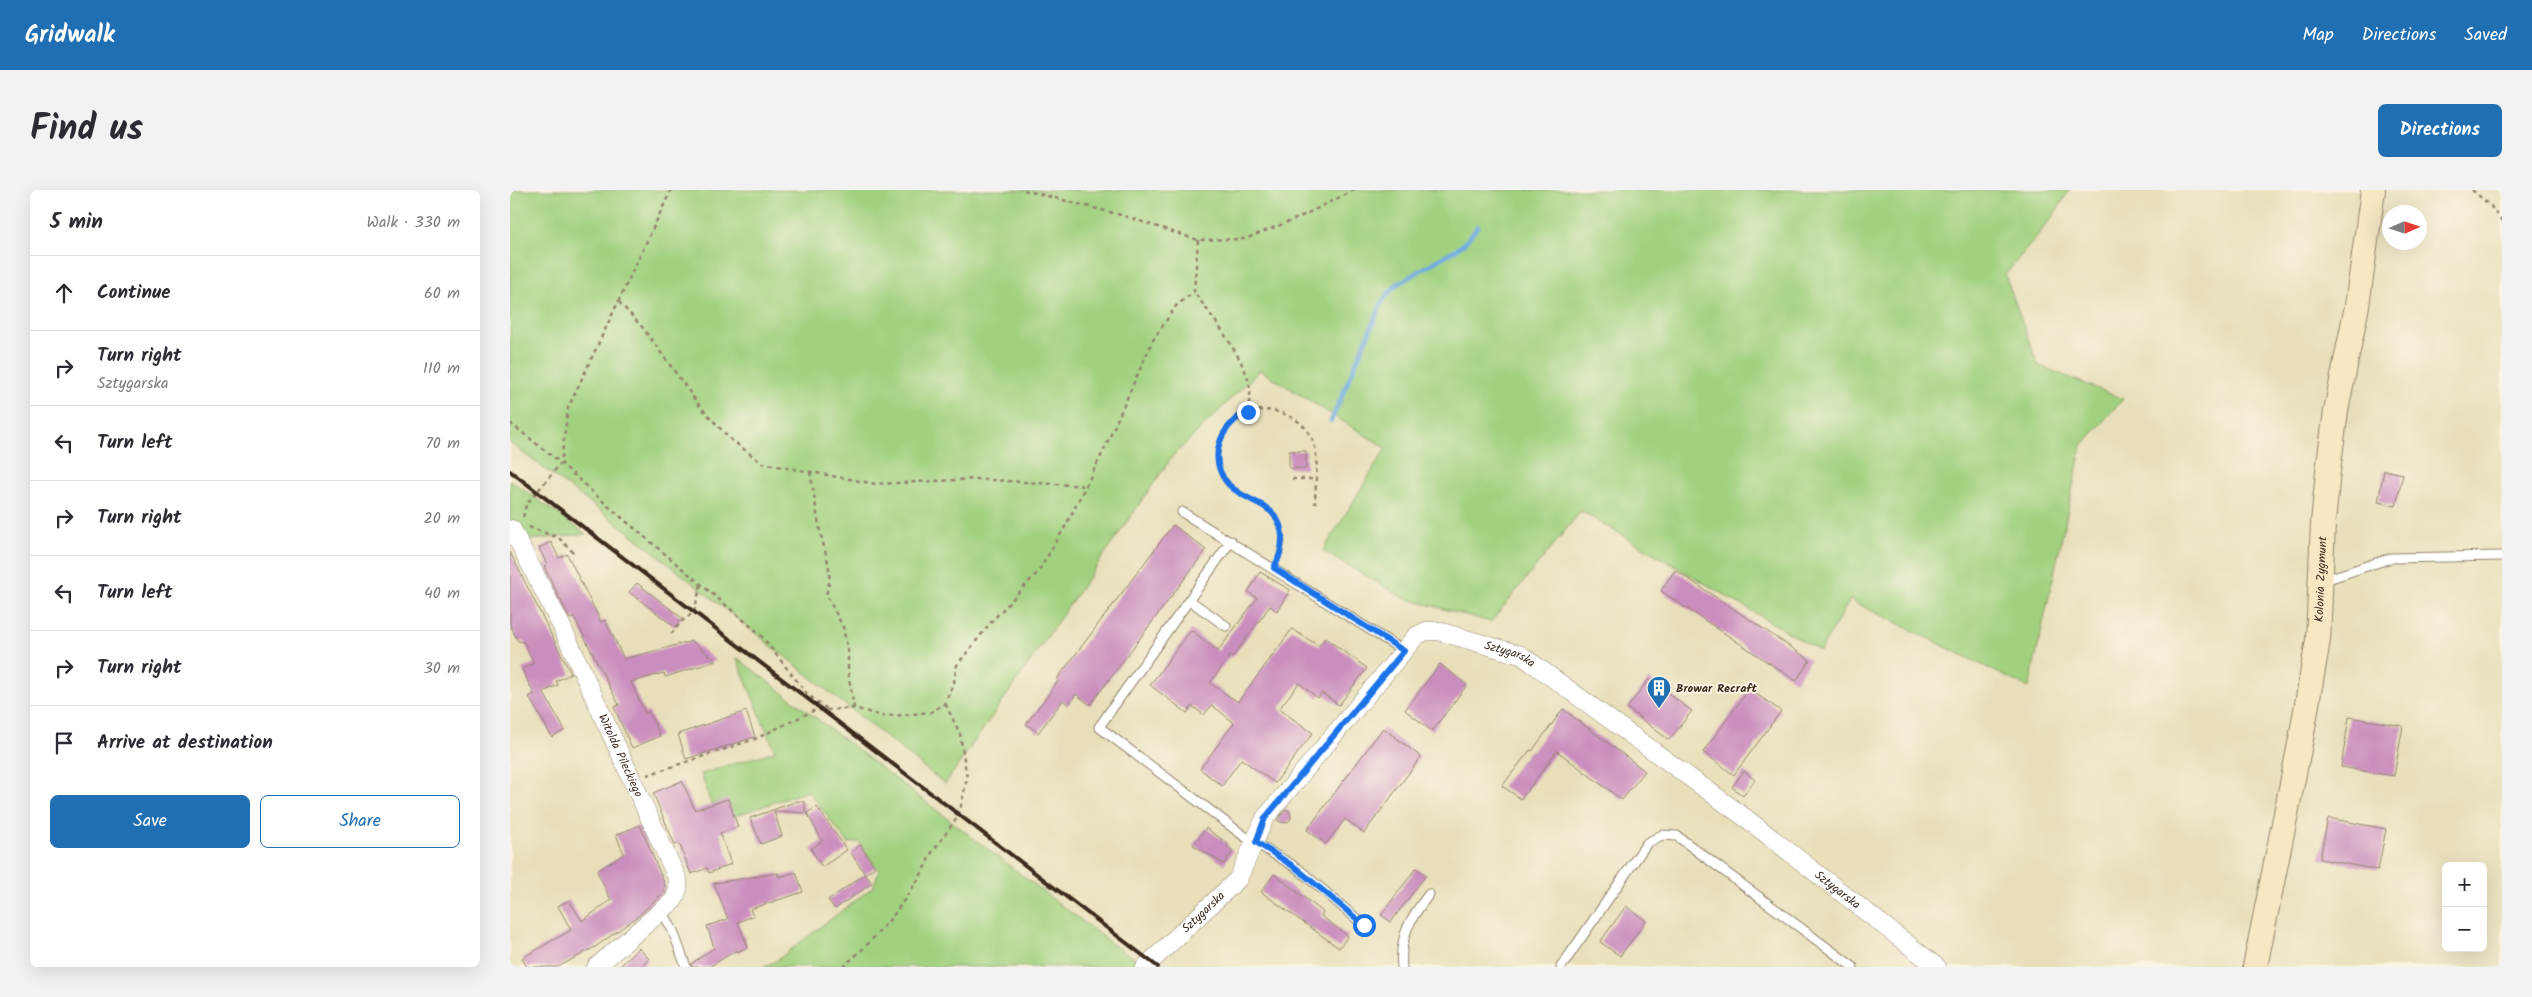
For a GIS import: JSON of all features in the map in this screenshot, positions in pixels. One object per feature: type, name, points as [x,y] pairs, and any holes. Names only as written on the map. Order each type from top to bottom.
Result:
[{"type":"street","name":"Kolonia Zygmunt","points":[[2255,967],[2301,739],[2318,640],[2322,581],[2322,523],[2328,470],[2336,410],[2357,306],[2372,190]]},
{"type":"street","name":"Witolda Pileckiego","points":[[511,530],[561,625],[678,880],[678,890],[674,900],[602,965]]},
{"type":"street","name":"Sztygarska","points":[[1145,967],[1238,879],[1265,818],[1416,636],[1426,631],[1438,631],[1521,655],[1747,819],[1937,967]]},
{"type":"lane","points":[[1182,512],[1404,651]]},
{"type":"lane","points":[[1231,541],[1099,727],[1244,836],[1296,868],[1364,925]]},
{"type":"lane","points":[[2322,581],[2391,558],[2502,556]]},
{"type":"lane","points":[[1189,600],[1226,626]]},
{"type":"lane","points":[[1561,967],[1648,843],[1662,835],[1677,836],[1854,967]]},
{"type":"lane","points":[[1402,967],[1404,937],[1410,919],[1429,894]]},
{"type":"lane","points":[[662,910],[674,931],[686,967]]},
{"type":"path","points":[[574,554],[558,538],[521,524],[526,505],[561,463],[568,408],[671,190]]},
{"type":"path","points":[[1024,190],[1121,215],[1198,240],[1245,240],[1298,218],[1354,190]]},
{"type":"path","points":[[2472,190],[2490,205],[2502,221]]},
{"type":"path","points":[[1198,240],[1194,292],[1215,321],[1244,368],[1250,389],[1248,412]]},
{"type":"path","points":[[642,777],[755,739],[813,712],[827,709],[854,708],[882,716],[906,716],[931,712],[946,703],[954,682],[957,665],[992,621],[1038,572],[1087,486],[1153,340],[1176,306],[1194,292]]},
{"type":"path","points":[[619,302],[654,341],[699,405],[729,438],[762,463],[876,484],[976,479],[1087,486]]},
{"type":"path","points":[[1274,568],[1282,545],[1279,522],[1265,507],[1229,485],[1219,464],[1218,451],[1226,427],[1236,417],[1248,412],[1273,410],[1285,414],[1306,429],[1315,452],[1315,504]]},
{"type":"path","points":[[510,423],[561,463],[608,506],[760,634],[808,695],[827,709]]},
{"type":"path","points":[[810,472],[820,531],[830,566],[830,584],[826,594],[843,627],[848,651],[848,672],[854,708]]},
{"type":"path","points":[[1292,479],[1315,479]]},
{"type":"path","points":[[671,634],[682,620],[694,612],[701,584]]},
{"type":"path","points":[[843,967],[866,946],[893,916],[920,877],[931,854],[959,815],[967,778],[960,734],[946,703]]},
{"type":"green space","points":[[510,190],[2069,190],[2052,218],[2005,275],[2038,365],[2123,399],[2082,445],[2029,688],[1850,600],[1820,651],[1581,511],[1491,622],[1404,598],[1323,551],[1386,448],[1260,370],[1172,457],[945,784],[622,527],[510,443]]},
{"type":"green space","points":[[510,480],[586,534],[531,540],[518,547],[510,530]]},
{"type":"green space","points":[[736,657],[1116,947],[1136,959],[1137,963],[1133,967],[763,967],[776,961],[873,887],[879,871],[859,842],[848,843],[808,791],[717,822],[701,774],[775,751]]},
{"type":"building","points":[[1289,451],[1306,451],[1306,469],[1289,468]]},
{"type":"building","points":[[2384,470],[2403,474],[2396,506],[2378,502]]},
{"type":"building","points":[[1173,525],[1206,550],[1090,705],[1076,694],[1068,705],[1063,700],[1038,733],[1026,724],[1059,680],[1057,679]]},
{"type":"building","points":[[551,542],[559,558],[567,554],[601,622],[605,620],[624,659],[692,641],[716,661],[665,677],[664,673],[631,682],[645,713],[649,712],[660,736],[632,748],[614,707],[619,705],[574,617],[570,619],[544,566],[547,564],[539,548]]},
{"type":"building","points":[[510,552],[571,674],[556,681],[558,685],[543,692],[565,730],[552,737],[529,697],[534,694],[522,669],[534,663],[524,642],[518,641],[510,625]]},
{"type":"building","points":[[1675,570],[1810,660],[1796,681],[1661,591]]},
{"type":"building","points":[[1260,572],[1290,590],[1277,611],[1270,606],[1232,658],[1230,656],[1210,683],[1238,702],[1292,629],[1319,646],[1325,638],[1367,668],[1339,705],[1322,693],[1318,698],[1299,683],[1279,709],[1313,733],[1275,783],[1241,759],[1222,786],[1200,769],[1234,723],[1212,705],[1204,715],[1192,706],[1187,713],[1150,685],[1191,630],[1218,651],[1257,598],[1248,592]]},
{"type":"building","points":[[637,583],[682,618],[675,627],[629,592]]},
{"type":"building","points":[[1440,664],[1467,685],[1432,731],[1405,710]]},
{"type":"building","name":"Browar Recraft","points":[[1649,679],[1692,711],[1669,740],[1627,708]]},
{"type":"building","points":[[1749,689],[1781,711],[1734,775],[1703,752]]},
{"type":"building","points":[[1563,709],[1645,771],[1622,800],[1557,751],[1521,799],[1502,786],[1530,750],[1532,751]]},
{"type":"building","points":[[746,711],[755,737],[686,759],[678,734]]},
{"type":"building","points":[[2349,717],[2403,726],[2394,776],[2341,767]]},
{"type":"building","points":[[1383,728],[1421,757],[1364,833],[1345,819],[1326,844],[1307,830]]},
{"type":"building","points":[[1744,771],[1755,780],[1743,796],[1732,787]]},
{"type":"building","points":[[682,781],[695,810],[728,799],[738,827],[720,833],[731,864],[709,873],[707,868],[691,874],[679,843],[675,845],[653,793]]},
{"type":"building","points":[[798,801],[805,802],[805,813],[774,811],[782,836],[761,844],[750,818]]},
{"type":"building","points":[[817,807],[847,850],[822,867],[811,849],[822,841],[807,813]]},
{"type":"building","points":[[1286,809],[1290,812],[1291,819],[1286,823],[1280,822],[1277,820]]},
{"type":"building","points":[[2328,818],[2386,829],[2378,870],[2320,859]]},
{"type":"building","points":[[640,825],[665,885],[664,892],[637,917],[595,947],[558,967],[527,967],[522,958],[571,930],[558,906],[569,900],[582,921],[611,900],[597,871],[624,854],[616,835]]},
{"type":"building","points":[[1206,828],[1228,844],[1227,846],[1233,851],[1224,864],[1193,845]]},
{"type":"building","points":[[860,845],[875,867],[865,874],[851,853]]},
{"type":"building","points":[[1416,868],[1426,875],[1391,922],[1381,915]]},
{"type":"building","points":[[796,872],[803,892],[750,909],[753,916],[738,922],[748,947],[737,952],[737,950],[709,967],[692,967],[691,964],[714,948],[707,926],[728,919],[714,883],[778,873],[779,877]]},
{"type":"building","points":[[865,874],[872,883],[835,909],[828,900]]},
{"type":"building","points":[[1274,874],[1323,912],[1321,916],[1348,936],[1339,948],[1261,892]]},
{"type":"building","points":[[1626,906],[1646,921],[1620,956],[1600,942]]},
{"type":"building","points":[[639,948],[649,959],[641,967],[619,967]]},
{"type":"waterway","points":[[1331,421],[1383,300],[1396,285],[1463,245],[1478,226]]},
{"type":"railway","points":[[510,471],[1158,967]]},
{"type":"place","name":"Browar Recraft","points":[[1659,709]]},
{"type":"route","points":[[1248,412],[1236,417],[1226,427],[1218,451],[1219,464],[1223,476],[1229,485],[1265,507],[1273,513],[1279,522],[1282,545],[1280,557],[1274,568],[1404,651],[1265,818],[1256,842],[1296,868],[1364,925]]}]
